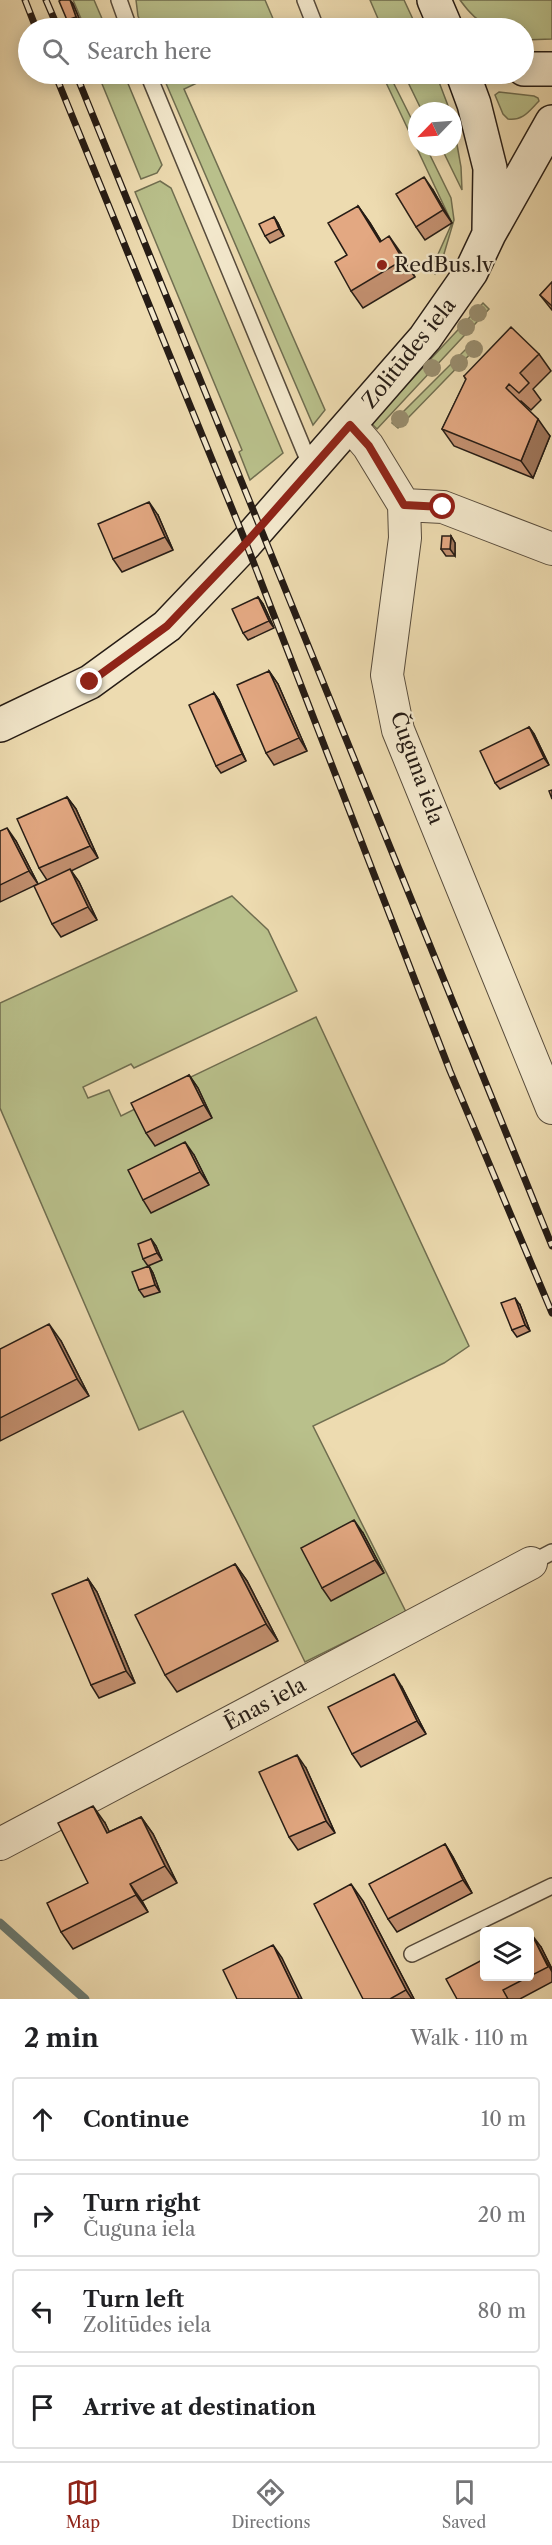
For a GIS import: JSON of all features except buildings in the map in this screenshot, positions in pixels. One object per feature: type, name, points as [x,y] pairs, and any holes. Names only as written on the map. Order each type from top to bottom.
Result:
[{"type":"street","points":[[534,69],[552,69]]},
{"type":"street","points":[[466,84],[477,114],[490,168],[489,234]]},
{"type":"street","name":"Zolitūdes iela","points":[[0,725],[90,682],[167,626],[246,543],[425,338],[471,272],[489,234],[552,122]]},
{"type":"street","name":"Čuguna iela","points":[[350,425],[369,446],[404,505],[405,538],[387,675],[398,730],[551,1106]]},
{"type":"street","points":[[404,505],[443,507],[552,549]]},
{"type":"street","name":"Ēnas iela","points":[[0,1844],[541,1557]]},
{"type":"lane","points":[[119,0],[125,18]]},
{"type":"lane","points":[[305,0],[312,18]]},
{"type":"lane","points":[[152,84],[311,467]]},
{"type":"lane","points":[[412,1954],[552,1886]]},
{"type":"green space","points":[[73,0],[94,0],[102,18],[81,18]]},
{"type":"green space","points":[[136,0],[265,0],[273,18],[139,18]]},
{"type":"green space","points":[[370,0],[404,0],[412,18],[378,18]]},
{"type":"green space","points":[[460,0],[552,0],[552,39],[534,40],[534,18],[475,18]]},
{"type":"green space","points":[[102,84],[128,84],[162,165],[157,173],[141,179]]},
{"type":"green space","points":[[166,84],[195,84],[184,89],[325,410],[313,425]]},
{"type":"green space","points":[[387,84],[394,84],[408,112],[408,129]]},
{"type":"green space","points":[[409,84],[440,84],[447,102],[418,102]]},
{"type":"green space","points":[[499,92],[534,96],[539,101],[522,117],[508,119],[503,114],[495,95]]},
{"type":"green space","points":[[421,156],[430,156],[451,198],[454,220],[441,264],[435,274],[431,270],[452,223]]},
{"type":"green space","points":[[445,156],[459,156],[462,190]]},
{"type":"green space","points":[[160,181],[171,188],[283,453],[250,480],[239,452],[242,450],[135,192]]},
{"type":"green space","points":[[483,303],[489,309],[377,429],[371,423]]},
{"type":"green space","points":[[474,341],[478,346],[398,428],[392,423]]},
{"type":"green space","points":[[232,896],[268,930],[297,991],[134,1068],[131,1064],[83,1087],[88,1098],[109,1090],[121,1116],[145,1104],[147,1098],[316,1017],[469,1346],[444,1363],[313,1426],[406,1612],[305,1662],[183,1411],[139,1430],[0,1108],[0,1003]]},
{"type":"waterway","points":[[0,1923],[85,1999]]},
{"type":"railway","points":[[25,0],[32,18]]},
{"type":"railway","points":[[46,0],[54,18]]},
{"type":"railway","points":[[59,84],[246,543],[450,1071],[552,1313]]},
{"type":"railway","points":[[80,84],[552,1246]]},
{"type":"place","name":"RedBus.lv","points":[[382,265]]},
{"type":"route","points":[[90,682],[167,626],[246,543],[350,425],[369,446],[404,505],[443,507]]}]
